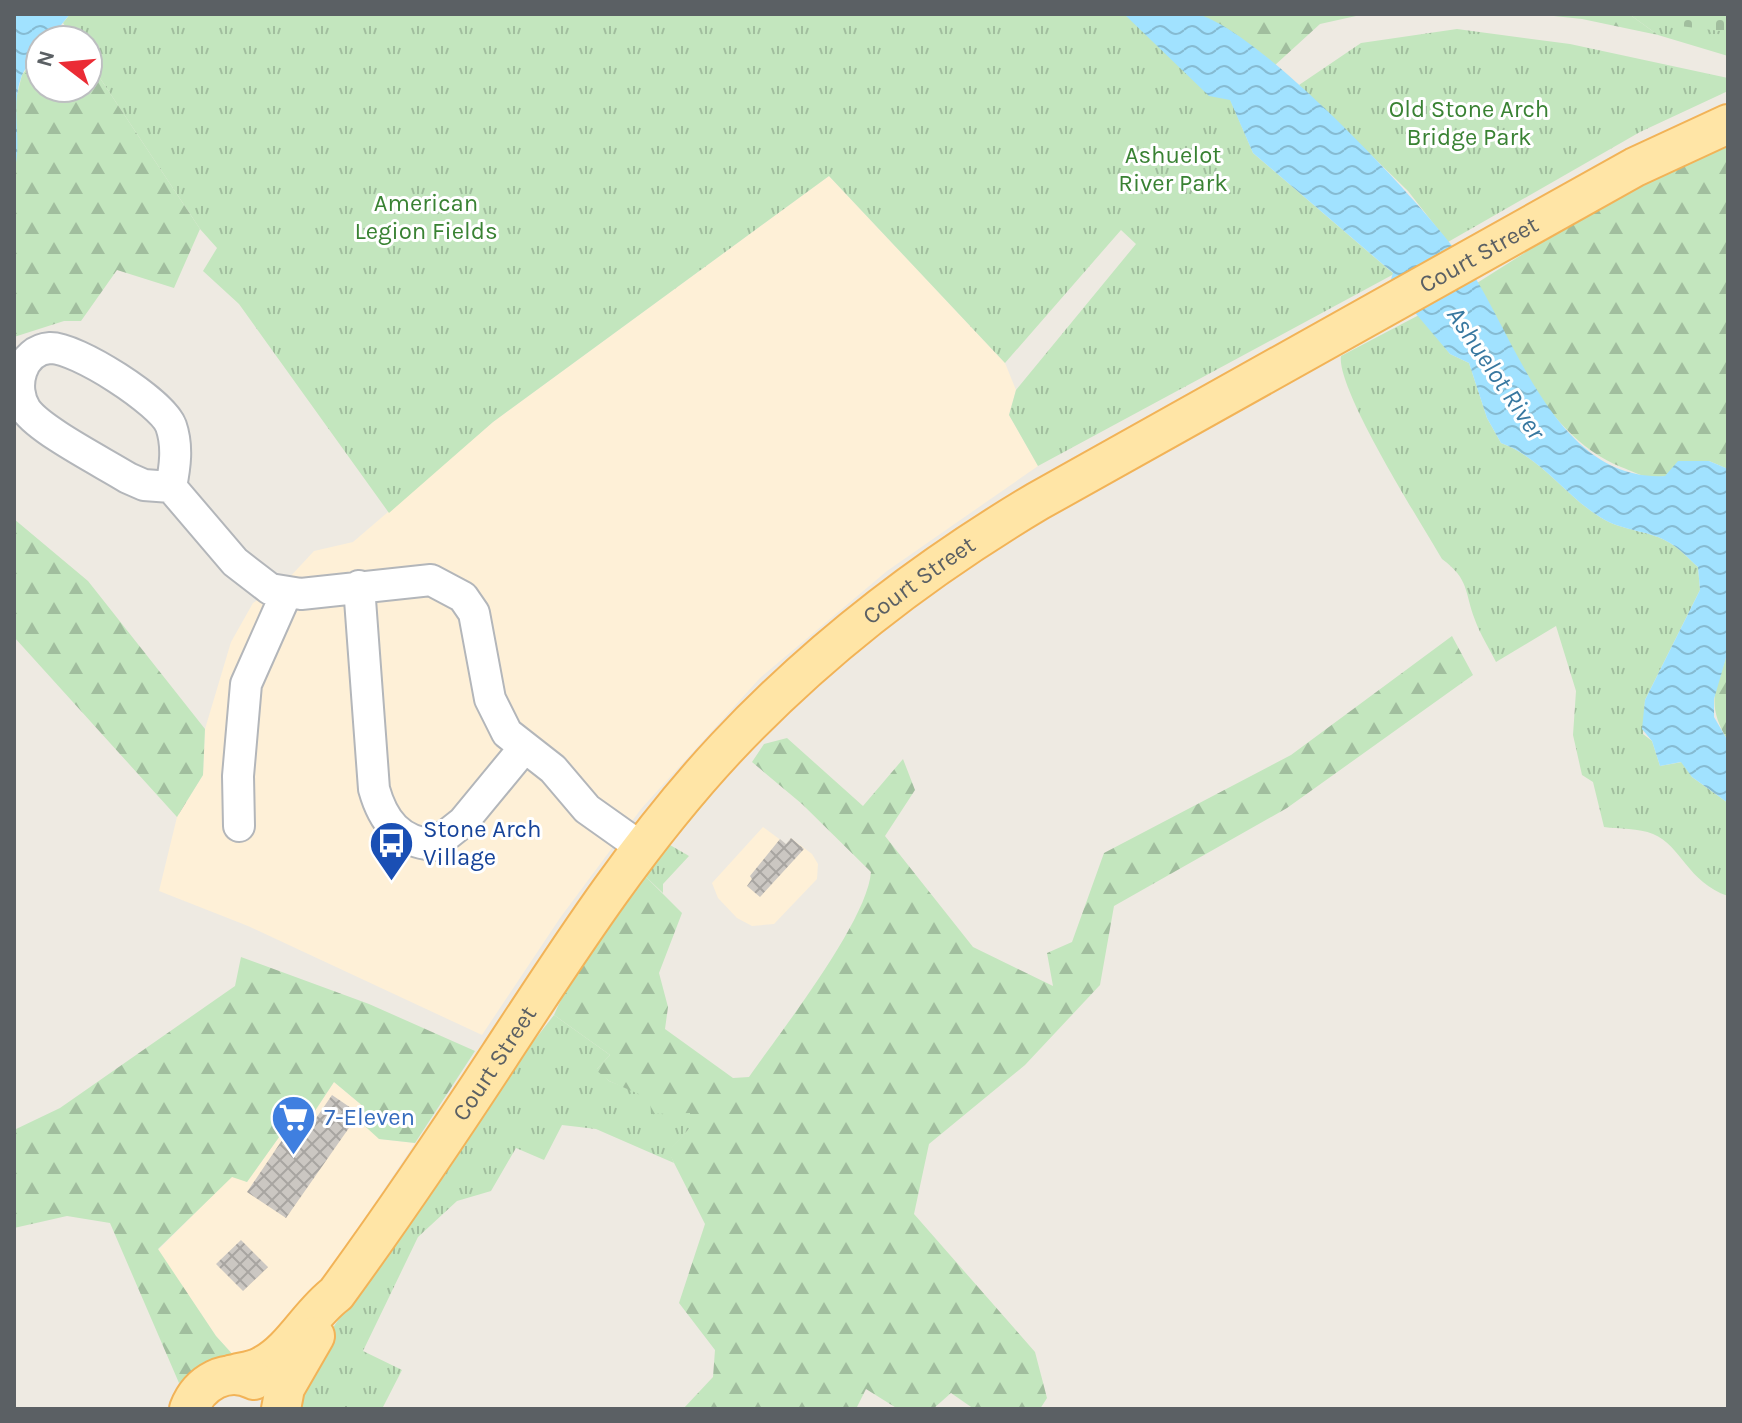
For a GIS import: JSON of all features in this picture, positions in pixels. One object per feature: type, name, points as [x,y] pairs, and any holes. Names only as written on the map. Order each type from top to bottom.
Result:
[{"type":"main road","name":"Court Street","points":[[281,1409],[285,1388],[328,1316],[336,1294],[421,1174],[570,946],[642,848],[719,756],[837,640],[913,581],[1038,501],[1635,167],[1728,124]]},
{"type":"main road","name":"Court Street","points":[[184,1405],[216,1378],[262,1367],[280,1352],[318,1307],[336,1294]]},
{"type":"main road","points":[[231,1375],[248,1377],[263,1384],[281,1409]]},
{"type":"street","points":[[171,487],[175,464],[173,435],[164,412],[151,401],[62,350],[35,352],[26,360],[19,385],[21,400],[39,422],[128,478],[144,485],[171,487],[235,562],[270,589],[286,594],[431,580],[463,597],[479,629],[490,699],[497,718],[524,748],[553,769],[587,809],[642,848]]},
{"type":"street","points":[[359,586],[374,789],[380,811],[389,824],[418,843],[434,845],[447,837],[524,748]]},
{"type":"street","points":[[239,826],[238,776],[246,684],[286,594]]},
{"type":"shaded area","points":[[829,176],[1005,363],[1016,390],[1009,415],[1038,466],[887,571],[760,678],[641,809],[560,918],[482,1035],[248,926],[159,891],[177,817],[203,775],[205,729],[231,642],[253,603],[287,580],[314,551],[353,542],[493,422]]},
{"type":"shaded area","points":[[763,827],[786,844],[791,838],[812,854],[818,864],[817,879],[774,924],[752,926],[737,918],[718,898],[712,883]]},
{"type":"shaded area","points":[[334,1082],[365,1108],[379,1139],[415,1143],[338,1258],[295,1313],[259,1349],[235,1357],[216,1336],[158,1250],[232,1176],[247,1182],[292,1119],[305,1126]]},
{"type":"green space","name":"American Legion Fields","points":[[70,14],[1124,14],[1230,99],[1253,153],[1394,274],[1038,466],[1009,415],[1016,390],[1136,244],[1121,230],[1005,363],[829,176],[493,422],[389,513],[239,304],[203,271],[217,248],[200,229],[104,84],[104,24],[63,23]]},
{"type":"green space","points":[[1197,14],[1365,14],[1320,24],[1274,66],[1235,34]]},
{"type":"green space","points":[[1535,14],[1629,14],[1658,35],[1582,19]]},
{"type":"green space","points":[[1629,14],[1728,14],[1728,56],[1658,35]]},
{"type":"green space","points":[[1652,14],[1728,14],[1728,32],[1680,26]]},
{"type":"green space","name":"Old Stone Arch Bridge Park","points":[[1457,29],[1570,44],[1728,78],[1728,91],[1640,132],[1448,242],[1408,191],[1299,85],[1361,43]]},
{"type":"green space","points":[[24,72],[24,104],[104,104],[104,84],[200,229],[174,288],[117,270],[81,321],[64,321],[14,337],[15,103]]},
{"type":"green space","points":[[1728,147],[1728,469],[1709,461],[1672,474],[1646,476],[1595,453],[1572,435],[1552,413],[1518,363],[1477,283],[1568,227],[1662,175]]},
{"type":"green space","points":[[1419,315],[1450,354],[1469,363],[1487,418],[1501,443],[1530,459],[1605,520],[1663,539],[1698,567],[1700,590],[1645,700],[1643,734],[1652,741],[1660,766],[1682,762],[1692,777],[1728,803],[1728,896],[1703,882],[1671,847],[1653,834],[1604,827],[1593,782],[1582,775],[1573,735],[1576,691],[1556,626],[1496,662],[1477,625],[1462,580],[1442,559],[1365,425],[1343,373],[1341,356]]},
{"type":"green space","points":[[14,519],[88,581],[205,729],[203,775],[177,817],[14,637]]},
{"type":"green space","points":[[1452,636],[1473,675],[1287,808],[1114,906],[1100,985],[1025,1065],[929,1144],[914,1214],[1035,1352],[1047,1398],[1040,1409],[974,1409],[951,1393],[933,1409],[898,1409],[866,1389],[856,1409],[683,1409],[713,1377],[715,1350],[679,1303],[705,1224],[668,1151],[690,1128],[690,1113],[651,1114],[650,1099],[609,1081],[596,1070],[610,1055],[554,1015],[595,942],[645,876],[682,913],[659,973],[668,1007],[665,1029],[733,1078],[749,1077],[839,947],[855,919],[871,872],[802,804],[752,762],[764,744],[787,738],[863,806],[903,759],[915,790],[885,836],[973,947],[1053,986],[1047,953],[1072,942],[1104,853],[1291,755]]},
{"type":"green space","points":[[1728,651],[1728,741],[1717,716],[1715,697]]},
{"type":"green space","points":[[707,791],[715,791],[670,845],[689,856],[663,884],[663,893],[645,876]]},
{"type":"green space","points":[[241,957],[369,1004],[475,1051],[415,1143],[379,1139],[357,1119],[364,1107],[334,1082],[305,1126],[292,1119],[247,1182],[232,1177],[158,1249],[216,1336],[235,1357],[206,1364],[179,1383],[110,1223],[67,1216],[14,1228],[14,1130],[60,1108],[235,986]]},
{"type":"green space","points":[[554,1015],[610,1055],[597,1069],[609,1081],[690,1112],[690,1128],[669,1151],[674,1163],[596,1129],[562,1125],[544,1160],[516,1148],[491,1191],[457,1201],[418,1237],[363,1351],[402,1370],[382,1409],[298,1409],[307,1365],[519,1060]]},
{"type":"water","points":[[14,14],[70,14],[62,24],[24,24],[24,72],[18,90],[14,172]]},
{"type":"water","name":"Ashuelot River","points":[[1124,14],[1197,14],[1226,28],[1262,53],[1302,87],[1384,168],[1451,244],[1471,271],[1545,402],[1569,432],[1596,456],[1628,472],[1665,476],[1678,461],[1709,461],[1728,469],[1728,651],[1714,699],[1714,717],[1728,741],[1728,803],[1692,777],[1681,762],[1660,766],[1652,741],[1642,729],[1645,700],[1700,590],[1698,567],[1663,539],[1605,520],[1530,459],[1501,443],[1487,418],[1469,363],[1450,354],[1395,289],[1390,282],[1393,273],[1253,153],[1230,100],[1209,96]]},
{"type":"building","points":[[791,838],[804,849],[760,897],[747,886],[752,879],[750,876],[780,839],[786,844]]},
{"type":"building","name":"7-Eleven","points":[[332,1095],[351,1108],[343,1120],[351,1125],[286,1218],[247,1192],[293,1124],[306,1133]]},
{"type":"building","points":[[241,1240],[268,1267],[243,1291],[216,1264]]},
{"type":"place","name":"Stone Arch Village","points":[[392,882]]},
{"type":"place","name":"7-Eleven","points":[[293,1156]]},
{"type":"park label","name":"Ashuelot River Park","points":[[1173,169]]}]
